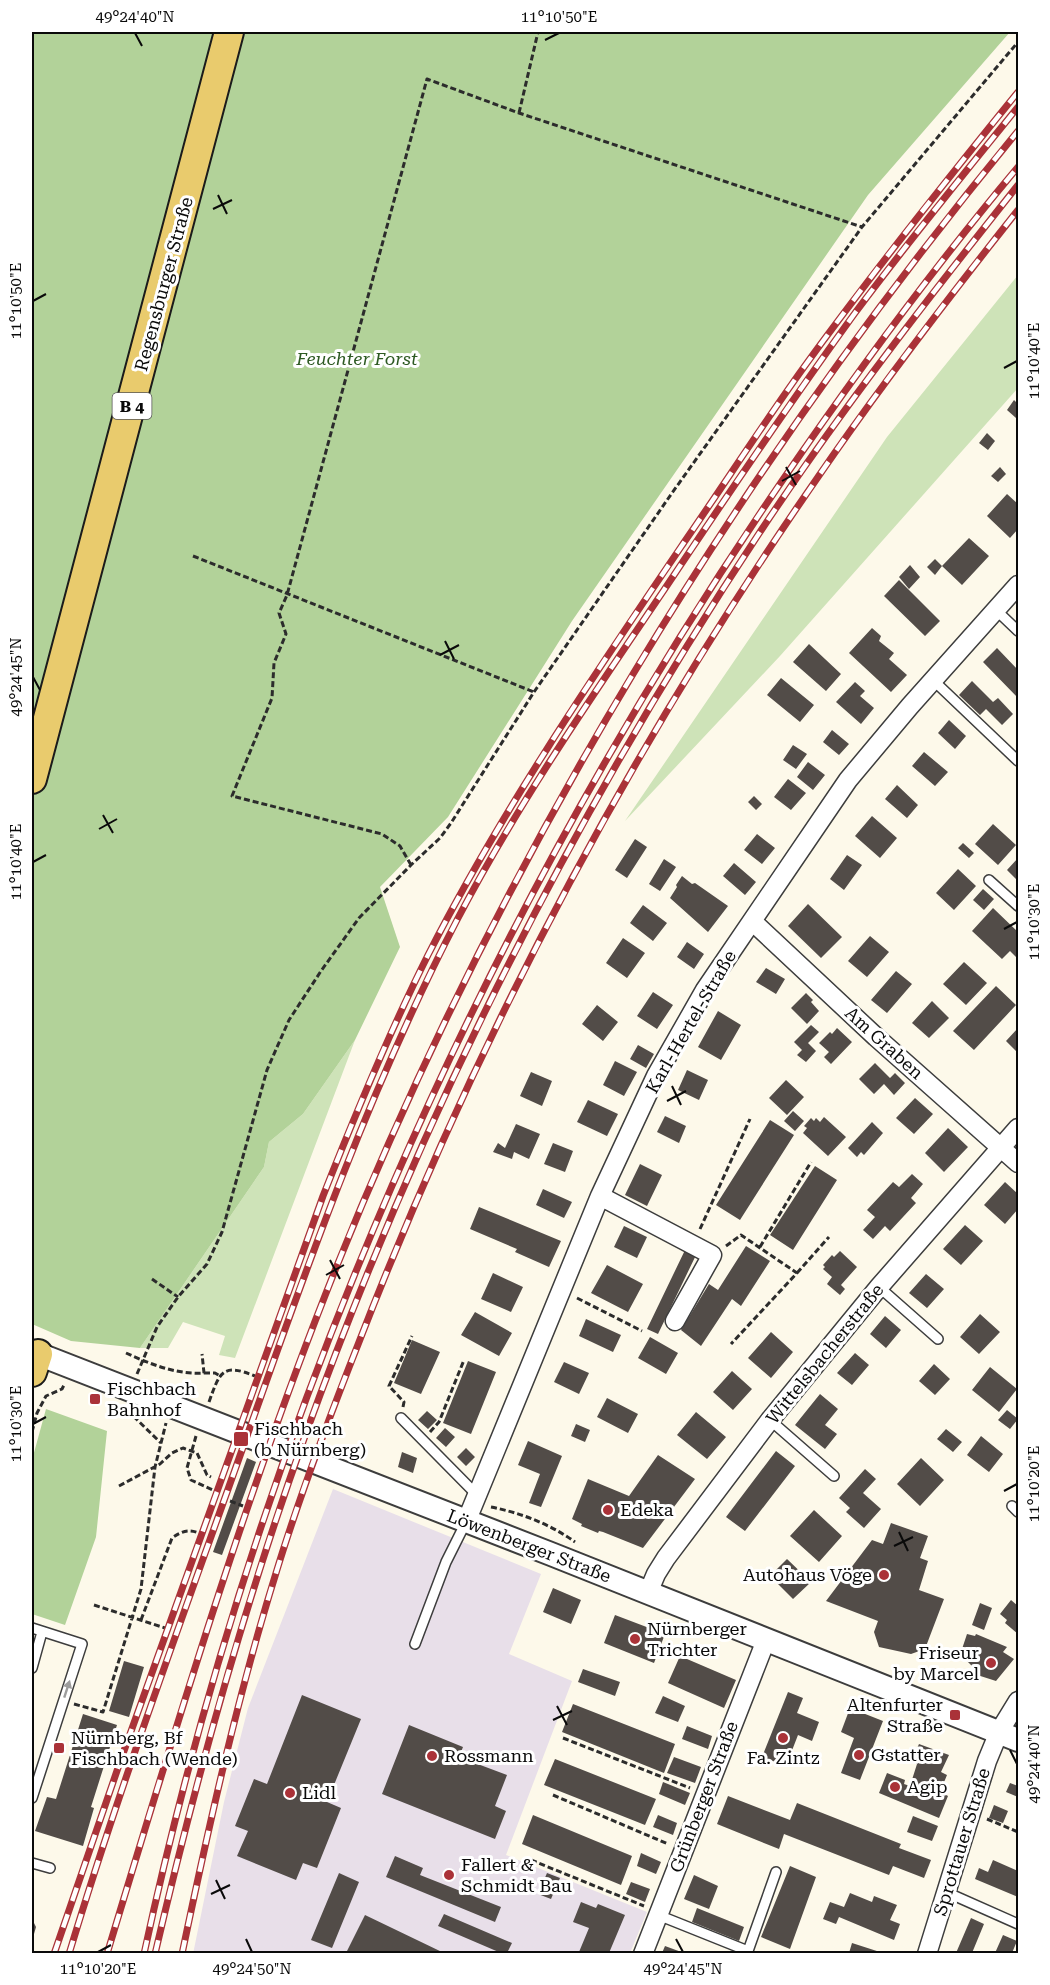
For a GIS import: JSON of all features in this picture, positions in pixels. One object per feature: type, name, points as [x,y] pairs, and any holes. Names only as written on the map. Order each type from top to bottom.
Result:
[{"type":"main road","name":"Regensburger Straße","points":[[32,714],[211,32]]},
{"type":"main road","name":"Regensburger Straße","points":[[32,779],[229,32]]},
{"type":"street","name":"Karl-Hertel-Straße","points":[[466,1522],[600,1196],[656,1076],[705,990],[848,780],[1018,585]]},
{"type":"street","name":"Am Graben","points":[[752,921],[876,1037],[1018,1163]]},
{"type":"street","name":"Wittelsbacherstraße","points":[[648,1593],[666,1558],[770,1420],[879,1287],[1018,1128]]},
{"type":"street","points":[[600,1196],[712,1255],[675,1321]]},
{"type":"street","name":"Löwenberger Straße","points":[[35,1363],[71,1367],[128,1400],[228,1427],[1009,1736]]},
{"type":"street","name":"Grünberger Straße","points":[[643,1953],[766,1640]]},
{"type":"street","points":[[1009,1736],[1018,1701]]},
{"type":"street","name":"Sprottauer Straße","points":[[927,1953],[987,1761],[1009,1736]]},
{"type":"lane","points":[[996,610],[1018,631]]},
{"type":"lane","points":[[933,680],[1018,761]]},
{"type":"lane","points":[[989,880],[1018,906]]},
{"type":"lane","points":[[879,1287],[938,1340]]},
{"type":"lane","name":"Löwenberger Straße","points":[[401,1418],[477,1495]]},
{"type":"lane","points":[[770,1420],[834,1476]]},
{"type":"lane","points":[[415,1644],[446,1562],[466,1522]]},
{"type":"lane","points":[[32,1628],[82,1644],[32,1799]]},
{"type":"lane","points":[[32,1668],[42,1632]]},
{"type":"lane","points":[[32,1863],[50,1868]]},
{"type":"lane","points":[[658,1914],[748,1951],[776,1872]]},
{"type":"lane","points":[[946,1892],[1018,1924]]},
{"type":"path","points":[[519,113],[538,32]]},
{"type":"path","points":[[160,1443],[128,1400],[157,1327],[178,1297],[207,1264],[222,1232],[267,1070],[289,1020],[359,918],[452,824],[534,693],[678,483],[862,227],[1018,42]]},
{"type":"path","points":[[411,865],[400,846],[382,834],[232,796],[272,698],[274,663],[285,634],[279,613],[287,595],[427,79],[519,113],[862,227]]},
{"type":"path","points":[[193,556],[534,693]]},
{"type":"path","points":[[693,1245],[750,1119]]},
{"type":"path","points":[[760,1247],[811,1162]]},
{"type":"path","points":[[712,1255],[741,1235],[797,1273]]},
{"type":"path","points":[[731,1344],[829,1237]]},
{"type":"path","points":[[153,1279],[178,1297]]},
{"type":"path","points":[[562,1290],[642,1331]]},
{"type":"path","points":[[401,1418],[404,1402],[389,1386],[412,1335]]},
{"type":"path","points":[[126,1353],[187,1374],[215,1373],[220,1376]]},
{"type":"path","points":[[202,1353],[204,1373]]},
{"type":"path","points":[[423,1440],[439,1422],[464,1360]]},
{"type":"path","points":[[211,1394],[220,1376],[230,1369],[255,1376]]},
{"type":"path","points":[[32,1432],[37,1413],[46,1396],[62,1389]]},
{"type":"path","points":[[63,1701],[103,1712],[141,1588],[155,1467],[167,1421]]},
{"type":"path","points":[[196,1438],[187,1468],[191,1480],[215,1491]]},
{"type":"path","points":[[119,1486],[155,1467],[179,1449],[197,1453],[207,1475],[211,1477]]},
{"type":"path","points":[[230,1501],[243,1506]]},
{"type":"path","points":[[141,1620],[172,1538],[181,1532],[191,1530],[199,1533]]},
{"type":"path","points":[[94,1605],[165,1628]]},
{"type":"path","points":[[563,1738],[705,1795]]},
{"type":"path","points":[[553,1795],[683,1851]]},
{"type":"path","points":[[970,1813],[1018,1832]]},
{"type":"path","points":[[531,1860],[658,1914]]},
{"type":"shaded area","points":[[333,1489],[541,1574],[509,1654],[572,1681],[506,1855],[647,1912],[630,1953],[193,1954],[224,1802],[248,1708]]},
{"type":"green space","name":"Feuchter Forst","points":[[32,32],[1010,32],[868,195],[572,621],[448,817],[380,887],[400,947],[355,1040],[303,1114],[269,1142],[264,1167],[140,1348],[71,1341],[32,1324]]},
{"type":"green space","points":[[1018,275],[1018,388],[780,656],[625,821],[887,437]]},
{"type":"green space","points":[[355,1040],[235,1358],[219,1355],[225,1336],[183,1322],[168,1348],[140,1348],[264,1167],[269,1142],[303,1114]]},
{"type":"green space","points":[[46,1409],[107,1431],[96,1537],[65,1625],[32,1614],[32,1460]]},
{"type":"building","points":[[1014,400],[1018,404],[1016,418],[1007,410]]},
{"type":"building","points":[[987,433],[995,441],[988,450],[979,443]]},
{"type":"building","points":[[1000,467],[1006,474],[998,482],[991,476]]},
{"type":"building","points":[[1007,494],[1018,504],[1018,529],[1010,538],[987,516]]},
{"type":"building","points":[[969,538],[989,556],[962,585],[942,566]]},
{"type":"building","points":[[935,559],[942,566],[935,575],[927,567]]},
{"type":"building","points":[[910,565],[920,577],[909,589],[899,577]]},
{"type":"building","points":[[899,580],[940,621],[925,636],[884,596]]},
{"type":"building","points":[[872,628],[881,636],[879,641],[894,653],[889,659],[907,675],[891,692],[849,653]]},
{"type":"building","points":[[809,644],[841,674],[826,691],[793,662]]},
{"type":"building","points":[[997,648],[1018,670],[1018,698],[983,662]]},
{"type":"building","points":[[781,678],[814,705],[800,722],[767,695]]},
{"type":"building","points":[[972,681],[993,702],[998,698],[1013,714],[1002,725],[986,709],[980,715],[959,695]]},
{"type":"building","points":[[855,682],[865,691],[860,696],[874,708],[861,724],[836,702]]},
{"type":"building","points":[[949,720],[966,736],[955,749],[938,733]]},
{"type":"building","points":[[832,730],[849,744],[839,755],[823,742]]},
{"type":"building","points":[[793,745],[807,754],[796,769],[783,760]]},
{"type":"building","points":[[924,752],[948,772],[935,786],[912,766]]},
{"type":"building","points":[[808,762],[825,775],[813,790],[797,777]]},
{"type":"building","points":[[788,779],[806,793],[791,810],[774,797]]},
{"type":"building","points":[[897,785],[918,805],[907,818],[885,799]]},
{"type":"building","points":[[754,796],[762,804],[756,810],[748,802]]},
{"type":"building","points":[[872,816],[897,838],[880,858],[855,836]]},
{"type":"building","points":[[993,824],[1016,845],[998,865],[975,844]]},
{"type":"building","points":[[757,834],[775,848],[762,864],[744,850]]},
{"type":"building","points":[[635,839],[647,847],[627,878],[615,870]]},
{"type":"building","points":[[963,843],[974,853],[969,858],[958,848]]},
{"type":"building","points":[[847,855],[862,865],[844,890],[830,879]]},
{"type":"building","points":[[1018,858],[1018,881],[1007,870]]},
{"type":"building","points":[[664,859],[676,867],[660,891],[649,884]]},
{"type":"building","points":[[734,863],[756,882],[745,895],[723,876]]},
{"type":"building","points":[[958,869],[976,886],[954,910],[936,893]]},
{"type":"building","points":[[682,876],[728,906],[708,932],[670,898]]},
{"type":"building","points":[[983,889],[994,899],[984,910],[973,900]]},
{"type":"building","points":[[808,904],[842,937],[821,958],[788,926]]},
{"type":"building","points":[[643,905],[667,923],[653,941],[630,923]]},
{"type":"building","points":[[993,908],[1018,932],[1018,959],[1010,951],[1002,959],[972,931]]},
{"type":"building","points":[[870,936],[889,952],[867,977],[848,961]]},
{"type":"building","points":[[623,938],[645,953],[627,978],[606,963]]},
{"type":"building","points":[[687,942],[704,954],[694,969],[677,957]]},
{"type":"building","points":[[964,962],[987,983],[966,1005],[943,984]]},
{"type":"building","points":[[766,968],[785,979],[776,994],[756,982]]},
{"type":"building","points":[[896,971],[912,984],[887,1013],[871,1000]]},
{"type":"building","points":[[996,986],[1016,1005],[974,1050],[953,1031]]},
{"type":"building","points":[[653,992],[673,1005],[657,1029],[637,1016]]},
{"type":"building","points":[[806,993],[819,1011],[807,1024],[791,1008]]},
{"type":"building","points":[[932,1001],[949,1018],[929,1038],[912,1023]]},
{"type":"building","points":[[597,1005],[618,1022],[603,1041],[582,1024]]},
{"type":"building","points":[[718,1011],[741,1025],[721,1060],[698,1047]]},
{"type":"building","points":[[811,1025],[819,1032],[808,1043],[816,1051],[806,1062],[797,1055],[802,1050],[794,1042]]},
{"type":"building","points":[[837,1028],[852,1042],[831,1064],[824,1057],[829,1052],[819,1043]]},
{"type":"building","points":[[1018,1028],[1018,1053],[1006,1041]]},
{"type":"building","points":[[638,1045],[654,1054],[646,1068],[630,1059]]},
{"type":"building","points":[[615,1061],[637,1072],[624,1096],[603,1085]]},
{"type":"building","points":[[875,1063],[890,1078],[895,1073],[905,1083],[894,1095],[884,1084],[874,1094],[859,1079]]},
{"type":"building","points":[[687,1070],[708,1080],[699,1100],[678,1090]]},
{"type":"building","points":[[531,1072],[552,1081],[542,1106],[520,1096]]},
{"type":"building","points":[[786,1080],[804,1097],[787,1115],[769,1098]]},
{"type":"building","points":[[915,1098],[933,1114],[914,1134],[896,1118]]},
{"type":"building","points":[[588,1100],[618,1114],[607,1136],[577,1122]]},
{"type":"building","points":[[793,1111],[804,1121],[795,1131],[784,1121]]},
{"type":"building","points":[[665,1116],[686,1126],[679,1143],[657,1132]]},
{"type":"building","points":[[824,1117],[846,1137],[828,1156],[803,1133],[807,1128],[804,1126],[811,1118],[814,1121],[816,1118],[820,1122]]},
{"type":"building","points":[[770,1120],[794,1135],[740,1220],[716,1205]]},
{"type":"building","points":[[872,1122],[883,1133],[864,1155],[861,1152],[857,1157],[848,1148]]},
{"type":"building","points":[[516,1124],[540,1134],[529,1159],[514,1152],[512,1159],[493,1152],[498,1143],[505,1148]]},
{"type":"building","points":[[948,1128],[968,1147],[944,1172],[925,1153]]},
{"type":"building","points":[[553,1143],[573,1151],[565,1172],[544,1164]]},
{"type":"building","points":[[640,1164],[662,1175],[647,1206],[625,1195]]},
{"type":"building","points":[[815,1166],[837,1180],[793,1250],[770,1235]]},
{"type":"building","points":[[912,1174],[923,1184],[911,1198],[916,1203],[890,1231],[885,1226],[873,1239],[863,1230],[875,1217],[867,1210],[893,1182],[899,1187]]},
{"type":"building","points":[[1005,1182],[1018,1194],[1018,1209],[1005,1224],[984,1205]]},
{"type":"building","points":[[543,1189],[572,1202],[564,1218],[536,1205]]},
{"type":"building","points":[[479,1207],[561,1241],[549,1267],[515,1252],[517,1249],[470,1229]]},
{"type":"building","points":[[965,1225],[983,1241],[961,1265],[943,1249]]},
{"type":"building","points":[[624,1226],[647,1237],[637,1258],[614,1247]]},
{"type":"building","points":[[746,1246],[770,1261],[741,1306],[732,1299],[701,1346],[681,1330],[709,1284],[718,1290]]},
{"type":"building","points":[[686,1248],[697,1253],[658,1334],[647,1329]]},
{"type":"building","points":[[840,1251],[857,1267],[841,1285],[845,1289],[840,1295],[827,1284],[832,1277],[823,1269],[825,1267],[823,1265],[832,1255],[834,1257]]},
{"type":"building","points":[[607,1265],[643,1284],[628,1312],[591,1293]]},
{"type":"building","points":[[493,1273],[523,1287],[511,1312],[481,1299]]},
{"type":"building","points":[[926,1274],[944,1289],[927,1308],[909,1293]]},
{"type":"building","points":[[475,1312],[512,1333],[499,1356],[461,1335]]},
{"type":"building","points":[[980,1314],[1000,1332],[979,1354],[960,1337]]},
{"type":"building","points":[[885,1316],[901,1330],[886,1348],[870,1334]]},
{"type":"building","points":[[586,1319],[621,1335],[613,1352],[579,1336]]},
{"type":"building","points":[[771,1332],[793,1352],[771,1378],[748,1358]]},
{"type":"building","points":[[650,1337],[678,1353],[666,1374],[638,1358]]},
{"type":"building","points":[[412,1340],[440,1352],[421,1394],[394,1383]]},
{"type":"building","points":[[855,1353],[869,1365],[852,1385],[837,1373]]},
{"type":"building","points":[[468,1361],[496,1372],[471,1434],[443,1423]]},
{"type":"building","points":[[564,1362],[589,1373],[579,1394],[554,1382]]},
{"type":"building","points":[[934,1364],[950,1379],[935,1395],[919,1381]]},
{"type":"building","points":[[990,1367],[1017,1389],[999,1412],[972,1390]]},
{"type":"building","points":[[732,1371],[752,1389],[733,1410],[713,1392]]},
{"type":"building","points":[[820,1394],[838,1409],[825,1425],[837,1434],[825,1449],[795,1425]]},
{"type":"building","points":[[607,1398],[638,1414],[628,1433],[597,1417]]},
{"type":"building","points":[[1007,1410],[1018,1419],[1010,1429],[998,1420]]},
{"type":"building","points":[[427,1411],[437,1420],[428,1429],[418,1420]]},
{"type":"building","points":[[696,1412],[726,1437],[707,1459],[677,1435]]},
{"type":"building","points":[[576,1424],[590,1430],[585,1442],[571,1436]]},
{"type":"building","points":[[445,1428],[455,1437],[446,1447],[436,1438]]},
{"type":"building","points":[[946,1429],[962,1442],[953,1452],[937,1439]]},
{"type":"building","points":[[981,1436],[1003,1454],[989,1472],[967,1455]]},
{"type":"building","points":[[528,1441],[562,1456],[541,1507],[529,1503],[540,1474],[518,1465]]},
{"type":"building","points":[[466,1448],[475,1457],[466,1466],[457,1457]]},
{"type":"building","points":[[776,1451],[795,1466],[745,1531],[726,1517]]},
{"type":"building","points":[[402,1452],[417,1458],[413,1473],[398,1467]]},
{"type":"building","points":[[658,1455],[695,1479],[643,1548],[603,1532],[598,1533],[581,1526],[582,1524],[572,1519],[588,1479],[629,1496]]},
{"type":"building","points":[[247,1458],[256,1462],[222,1555],[213,1552]]},
{"type":"building","points":[[921,1458],[944,1480],[920,1506],[897,1484]]},
{"type":"building","points":[[865,1469],[876,1479],[863,1493],[881,1509],[864,1528],[846,1512],[850,1508],[839,1498]]},
{"type":"building","points":[[814,1510],[842,1536],[819,1562],[790,1536]]},
{"type":"building","name":"Autohaus Vöge","points":[[891,1523],[928,1536],[920,1558],[928,1561],[919,1590],[944,1599],[925,1649],[911,1654],[879,1647],[874,1632],[878,1621],[826,1601],[872,1540],[883,1544]]},
{"type":"building","points":[[787,1559],[811,1582],[793,1599],[770,1576]]},
{"type":"building","points":[[553,1588],[581,1600],[571,1624],[543,1612]]},
{"type":"building","points":[[1011,1600],[1018,1606],[1018,1634],[1005,1623],[1007,1620],[1000,1614]]},
{"type":"building","points":[[980,1603],[992,1608],[984,1630],[972,1625]]},
{"type":"building","name":"Nürnberger Trichter","points":[[615,1615],[665,1634],[654,1663],[604,1643]]},
{"type":"building","points":[[967,1634],[975,1636],[976,1634],[1007,1647],[1003,1652],[1014,1659],[996,1681],[971,1673],[973,1667],[967,1661],[970,1651],[962,1649]]},
{"type":"building","points":[[680,1656],[736,1680],[724,1708],[668,1683]]},
{"type":"building","points":[[124,1661],[144,1667],[129,1717],[109,1711]]},
{"type":"building","points":[[583,1669],[620,1682],[615,1696],[578,1682]]},
{"type":"building","name":"Fa. Zintz","points":[[788,1692],[803,1698],[797,1713],[819,1722],[812,1741],[798,1735],[786,1766],[762,1757]]},
{"type":"building","name":"Lidl","points":[[302,1695],[361,1719],[327,1802],[341,1808],[317,1868],[303,1863],[296,1880],[237,1856],[248,1831],[235,1826],[254,1779],[267,1784]]},
{"type":"building","points":[[663,1696],[685,1706],[678,1722],[655,1713]]},
{"type":"building","points":[[573,1704],[675,1744],[664,1773],[562,1732]]},
{"type":"building","name":"Gstatter","points":[[850,1708],[883,1721],[860,1780],[841,1773],[854,1738],[841,1732]]},
{"type":"building","points":[[83,1714],[117,1725],[91,1807],[94,1808],[83,1846],[35,1831],[47,1797],[56,1799]]},
{"type":"building","points":[[409,1725],[463,1747],[459,1757],[507,1775],[495,1806],[506,1811],[495,1839],[382,1794]]},
{"type":"building","points":[[687,1726],[712,1736],[708,1749],[682,1739]]},
{"type":"building","points":[[919,1744],[949,1755],[941,1772],[947,1775],[940,1792],[948,1796],[939,1818],[879,1793],[887,1773],[905,1780],[904,1784],[910,1786],[917,1764],[911,1762]]},
{"type":"building","points":[[674,1757],[701,1767],[695,1783],[667,1773]]},
{"type":"building","points":[[555,1759],[656,1799],[645,1825],[544,1785]]},
{"type":"building","points":[[663,1782],[690,1793],[685,1805],[659,1794]]},
{"type":"building","points":[[1010,1783],[1018,1786],[1018,1797],[1006,1792]]},
{"type":"building","points":[[728,1796],[790,1820],[797,1803],[901,1844],[899,1848],[931,1860],[924,1878],[893,1866],[889,1875],[784,1834],[779,1849],[717,1824]]},
{"type":"building","points":[[994,1805],[1008,1811],[1003,1823],[989,1818]]},
{"type":"building","points":[[533,1815],[632,1856],[621,1885],[522,1844]]},
{"type":"building","points":[[658,1815],[677,1823],[673,1835],[653,1827]]},
{"type":"building","points":[[913,1816],[938,1826],[932,1841],[907,1832]]},
{"type":"building","points":[[641,1853],[661,1862],[656,1874],[637,1866]]},
{"type":"building","points":[[395,1856],[423,1868],[420,1875],[501,1907],[495,1922],[386,1877]]},
{"type":"building","points":[[993,1860],[1018,1871],[1018,1897],[975,1879],[979,1868],[988,1872]]},
{"type":"building","points":[[790,1866],[816,1877],[790,1949],[761,1937]]},
{"type":"building","points":[[339,1873],[359,1882],[332,1948],[311,1940]]},
{"type":"building","points":[[547,1873],[560,1878],[551,1899],[538,1894]]},
{"type":"building","points":[[694,1875],[718,1886],[709,1909],[684,1899]]},
{"type":"building","points":[[631,1882],[650,1889],[645,1902],[626,1894]]},
{"type":"building","points":[[850,1893],[872,1902],[874,1896],[897,1905],[890,1920],[900,1924],[894,1940],[839,1917],[836,1924],[823,1919],[830,1902],[844,1907]]},
{"type":"building","points":[[581,1902],[596,1908],[598,1904],[625,1915],[609,1953],[579,1952],[589,1928],[573,1922]]},
{"type":"building","points":[[697,1908],[744,1927],[739,1941],[692,1922]]},
{"type":"building","points":[[444,1914],[512,1943],[507,1953],[501,1953],[438,1926]]},
{"type":"building","points":[[365,1915],[444,1953],[346,1953]]},
{"type":"building","points":[[971,1918],[984,1924],[972,1953],[956,1953]]},
{"type":"building","points":[[32,1919],[36,1927],[32,1941]]},
{"type":"building","points":[[1003,1935],[1017,1941],[1012,1953],[995,1953]]},
{"type":"building","points":[[852,1943],[883,1953],[849,1953]]},
{"type":"building","points":[[665,1946],[684,1953],[662,1953]]},
{"type":"railway","points":[[54,1954],[120,1762],[323,1196],[373,1074],[428,955],[487,848],[550,744],[774,410],[882,262],[1018,92]]},
{"type":"railway","points":[[69,1954],[155,1694],[318,1239],[369,1110],[457,920],[504,835],[556,752],[758,451],[875,287],[1018,107]]},
{"type":"railway","points":[[107,1954],[214,1608],[303,1352],[401,1115],[473,965],[550,817],[634,673],[722,532],[816,395],[915,261],[1018,131]]},
{"type":"railway","points":[[144,1954],[191,1758],[249,1565],[316,1374],[392,1186],[477,1003],[570,824],[672,650],[782,481],[838,400],[926,282],[1018,167]]},
{"type":"railway","points":[[155,1954],[222,1692],[305,1436],[350,1317],[399,1199],[506,969],[628,745],[693,636],[762,529],[886,354],[1018,185]]},
{"type":"railway","points":[[182,1954],[236,1714],[295,1514],[315,1456],[405,1228],[454,1116],[507,1005],[622,788],[684,682],[750,579],[866,409],[1018,210]]},
{"type":"place","name":"Fischbach Bahnhof","points":[[95,1399]]},
{"type":"place","name":"Fischbach (b Nürnberg)","points":[[241,1439]]},
{"type":"place","name":"Edeka","points":[[608,1510]]},
{"type":"place","name":"Autohaus Vöge","points":[[884,1575]]},
{"type":"place","name":"Nürnberger Trichter","points":[[635,1639]]},
{"type":"place","name":"Friseur by Marcel","points":[[991,1663]]},
{"type":"place","name":"Altenfurter Straße","points":[[955,1715]]},
{"type":"place","name":"Fa. Zintz","points":[[783,1738]]},
{"type":"place","name":"Nürnberg, Bf Fischbach (Wende)","points":[[59,1748]]},
{"type":"place","name":"Gstatter","points":[[859,1755]]},
{"type":"place","name":"Rossmann","points":[[432,1756]]},
{"type":"place","name":"Agip","points":[[895,1787]]},
{"type":"place","name":"Lidl","points":[[290,1793]]},
{"type":"place","name":"Fallert & Schmidt Bau","points":[[449,1875]]}]
